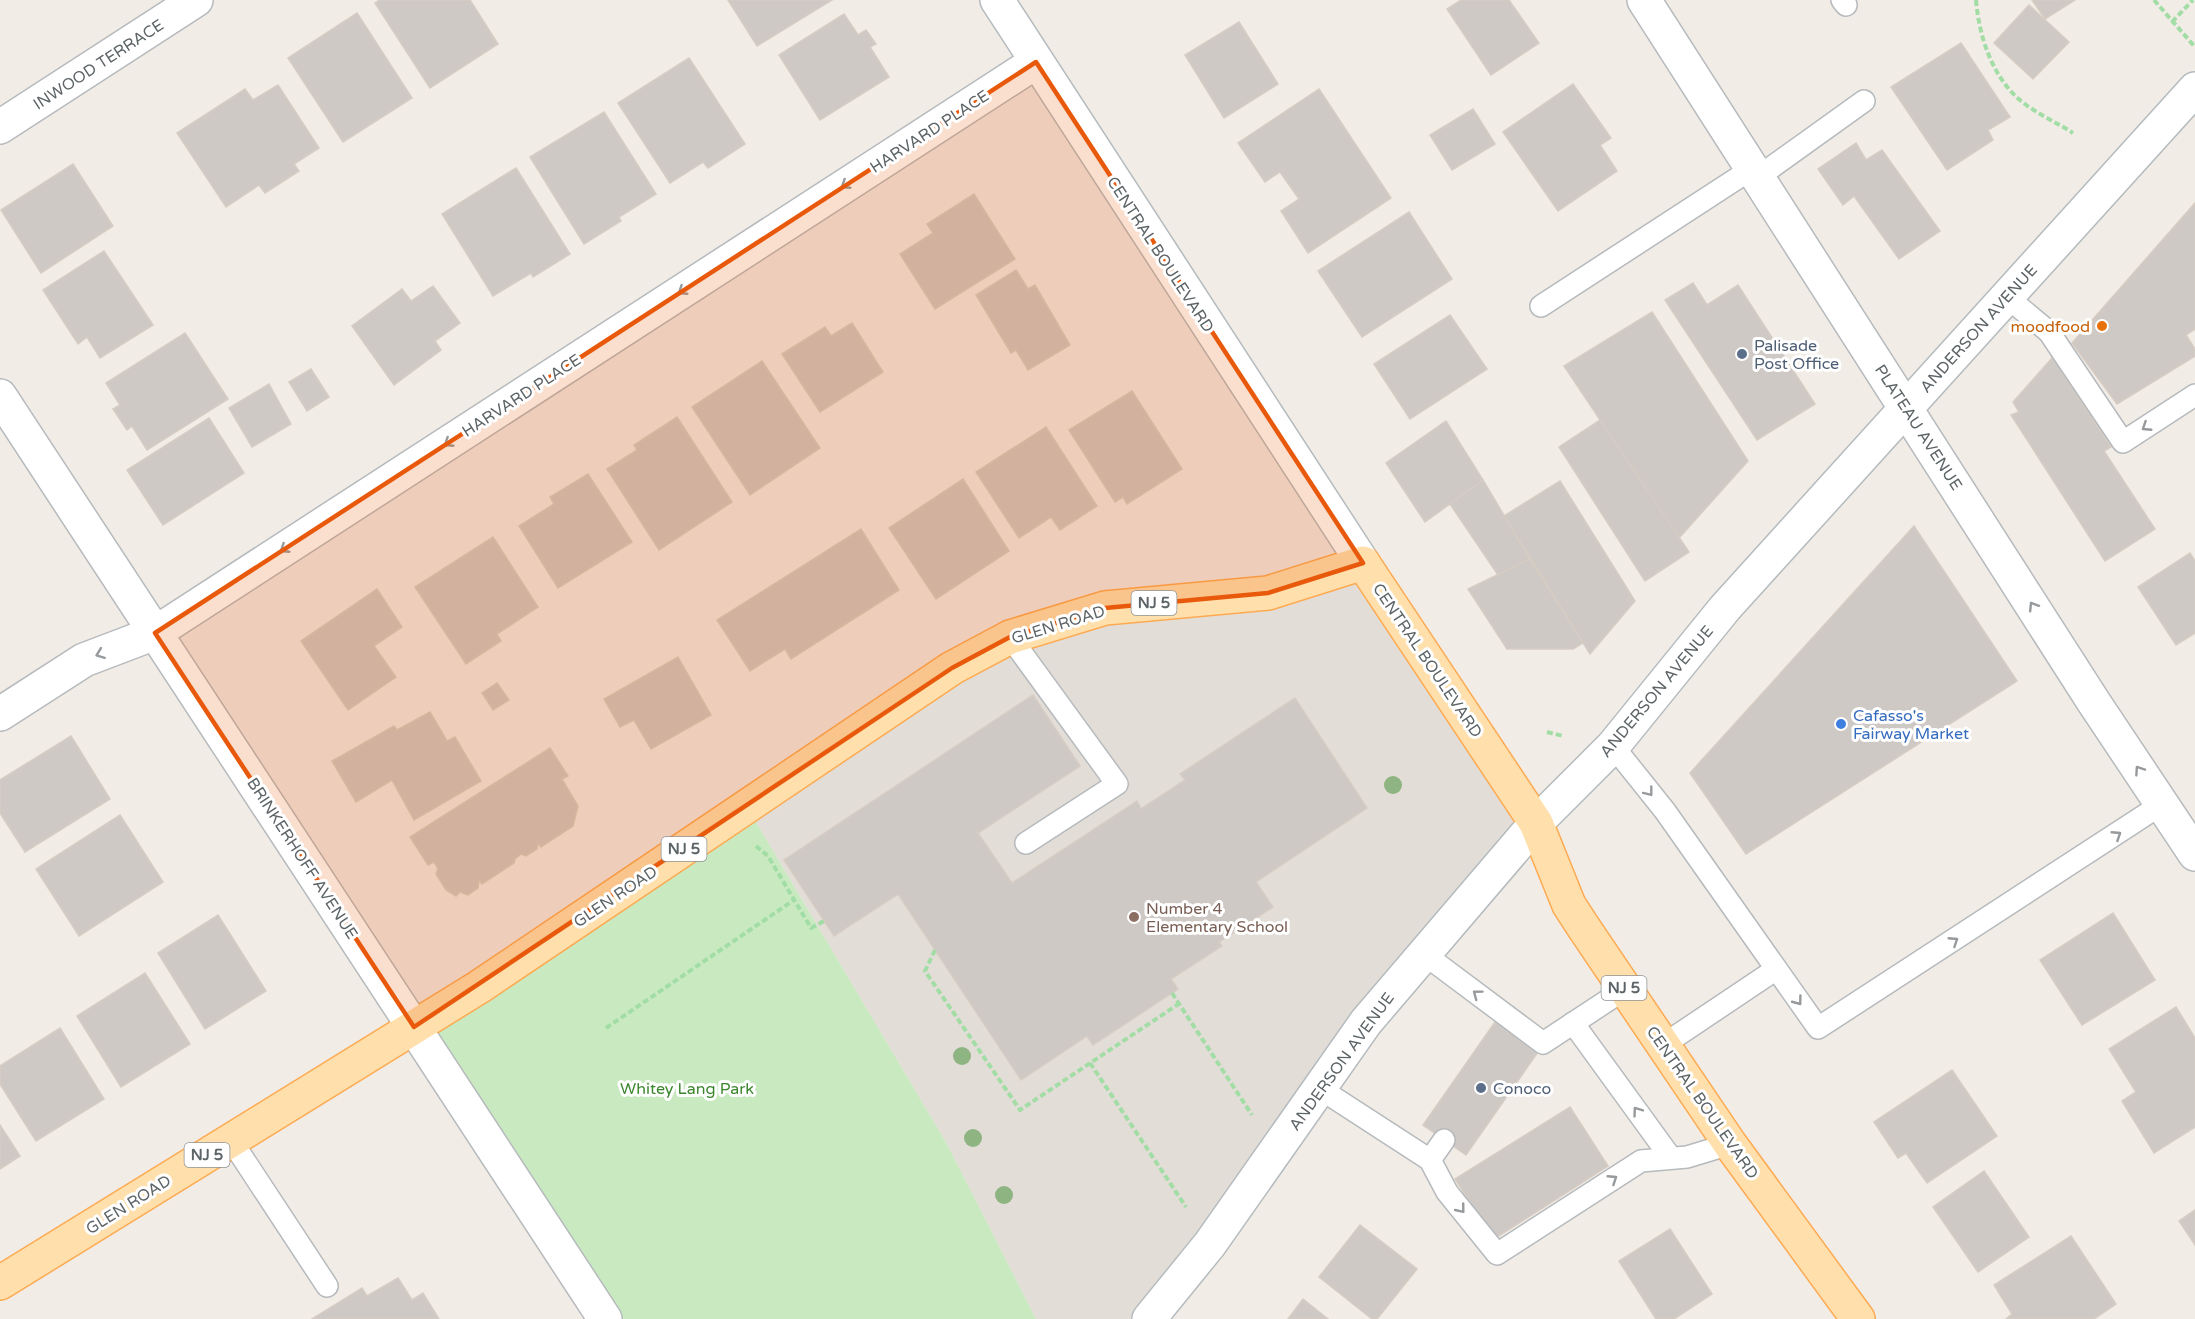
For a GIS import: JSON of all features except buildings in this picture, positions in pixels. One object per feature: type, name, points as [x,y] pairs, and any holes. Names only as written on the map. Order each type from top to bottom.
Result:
[{"type":"main road","name":"GLEN ROAD","points":[[0,1283],[479,987],[952,668],[1010,637],[1105,608],[1268,593],[1363,563]]},
{"type":"main road","name":"CENTRAL BOULEVARD","points":[[1363,563],[1536,823],[1569,905],[1730,1144],[1858,1319]]},
{"type":"street","name":"INWOOD TERRACE","points":[[0,127],[196,0]]},
{"type":"street","name":"CENTRAL BOULEVARD","points":[[996,0],[1363,563]]},
{"type":"street","name":"PLATEAU AVENUE","points":[[1644,0],[2093,700],[2195,854]]},
{"type":"street","name":"HARVARD PLACE","points":[[0,714],[84,660],[155,633],[1035,62]]},
{"type":"street","name":"ANDERSON AVENUE","points":[[1149,1319],[1210,1244],[1366,1022],[1536,823],[1613,746],[1725,608],[2195,90]]},
{"type":"street","name":"BRINKERHOFF AVENUE","points":[[0,396],[605,1319]]},
{"type":"lane","points":[[1541,306],[1864,101]]},
{"type":"lane","points":[[2007,297],[2049,332],[2123,442],[2195,395]]},
{"type":"lane","points":[[1010,637],[1117,784],[1026,843]]},
{"type":"lane","points":[[1613,746],[1665,812],[1818,1028],[2162,804]]},
{"type":"lane","points":[[1424,954],[1520,1034],[1543,1043],[1625,989]]},
{"type":"lane","points":[[1663,1045],[1775,970]]},
{"type":"lane","points":[[1573,1023],[1671,1158]]},
{"type":"lane","points":[[1319,1088],[1430,1160],[1447,1192],[1497,1254],[1641,1161],[1687,1157],[1730,1144]]},
{"type":"lane","points":[[231,1140],[327,1286]]},
{"type":"lane","points":[[1430,1160],[1444,1140]]},
{"type":"path","points":[[1976,0],[1985,44],[2008,87],[2027,105],[2073,133]]},
{"type":"path","points":[[2154,0],[2195,47]]},
{"type":"path","points":[[2172,22],[2193,0]]},
{"type":"path","points":[[1547,732],[1563,736]]},
{"type":"path","points":[[726,821],[768,856],[811,928],[824,921]]},
{"type":"path","points":[[606,1028],[794,900]]},
{"type":"path","points":[[935,950],[925,971],[1020,1110],[1180,1003]]},
{"type":"path","points":[[1172,993],[1275,1151]]},
{"type":"path","points":[[1090,1063],[1210,1244]]},
{"type":"highlighted area","points":[[1036,62],[1363,563],[1268,593],[1105,608],[1010,637],[952,668],[414,1027],[155,633]]},
{"type":"shaded area","name":"Number 4 Elementary School","points":[[1363,563],[1536,823],[1149,1319],[1036,1319],[947,1144],[747,807],[1010,637]]},
{"type":"green space","name":"Whitey Lang Park","points":[[747,807],[947,1144],[1036,1319],[605,1319],[414,1027]]},
{"type":"place","name":"moodfood","points":[[2102,326]]},
{"type":"place","name":"Palisade Post Office","points":[[1742,354]]},
{"type":"place","name":"Cafasso's Fairway Market","points":[[1841,724]]},
{"type":"place","name":"Number 4 Elementary School","points":[[1134,917]]},
{"type":"place","name":"Conoco","points":[[1481,1088]]}]
